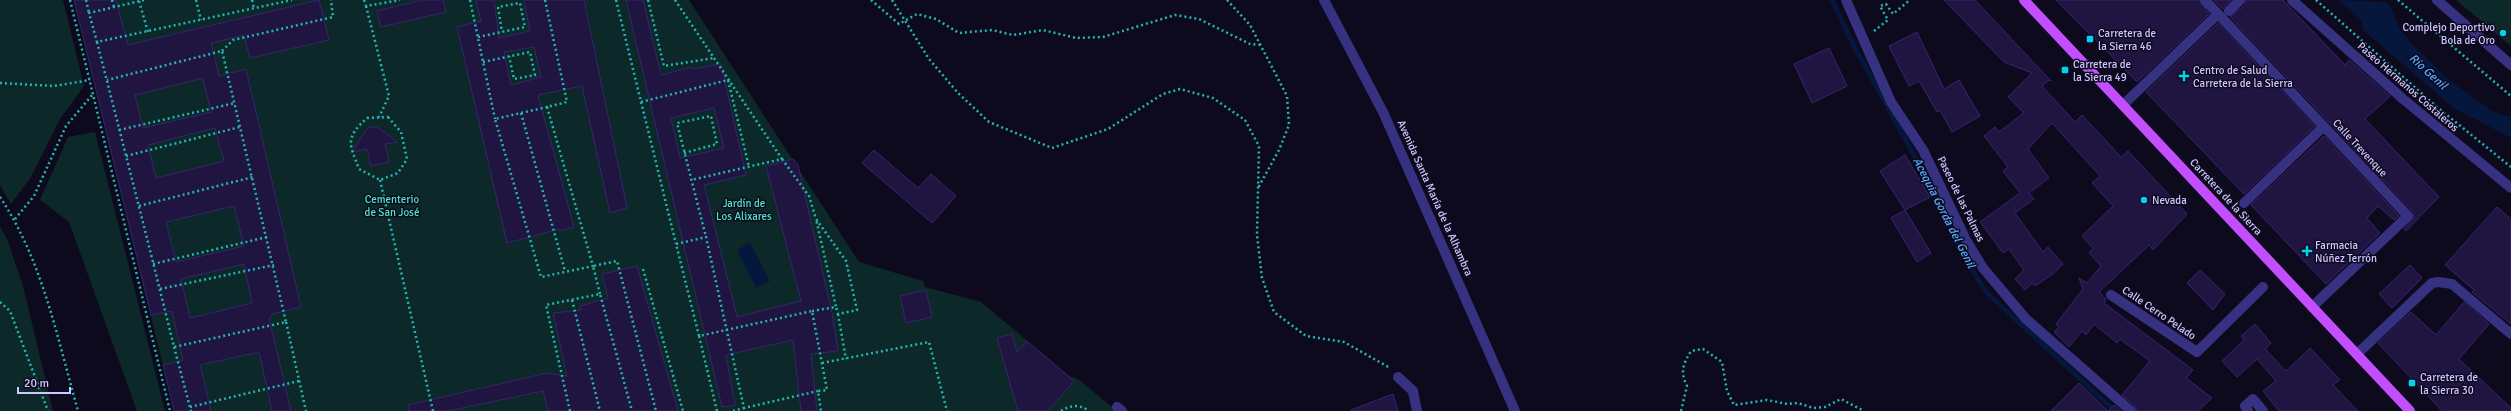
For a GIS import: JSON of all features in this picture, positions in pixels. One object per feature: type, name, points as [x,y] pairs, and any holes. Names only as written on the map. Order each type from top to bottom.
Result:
[{"type":"main road","name":"Carretera de la Sierra","points":[[2024,0],[2410,411]]},
{"type":"street","name":"Avenida Santa María de la Alhambra","points":[[1324,0],[1383,112],[1515,411]]},
{"type":"street","name":"Paseo de las Palmas","points":[[1846,0],[1891,102],[1923,150],[1966,240],[1983,268],[2026,319],[2131,411]]},
{"type":"street","name":"Calle Trevenque","points":[[2205,0],[2408,216],[2312,307]]},
{"type":"street","points":[[2229,11],[2240,0]]},
{"type":"street","name":"Paseo Hermanos Costaleros","points":[[2292,0],[2409,104],[2511,188]]},
{"type":"street","points":[[2437,0],[2511,65]]},
{"type":"street","points":[[2123,105],[2218,14]]},
{"type":"street","points":[[2244,202],[2320,130]]},
{"type":"street","points":[[2357,354],[2432,284],[2438,282],[2452,284],[2511,334]]},
{"type":"street","name":"Calle Cerro Pelado","points":[[2112,295],[2197,352],[2263,287]]},
{"type":"street","points":[[1398,377],[1413,391],[1416,411]]},
{"type":"street","points":[[2248,411],[2245,406],[2253,399],[2263,411]]},
{"type":"path","points":[[70,0],[170,411]]},
{"type":"path","points":[[86,0],[191,411]]},
{"type":"path","points":[[112,0],[114,7]]},
{"type":"path","points":[[89,13],[144,0]]},
{"type":"path","points":[[196,0],[201,20]]},
{"type":"path","points":[[252,0],[254,8]]},
{"type":"path","points":[[97,42],[292,0]]},
{"type":"path","points":[[107,80],[222,51],[233,40],[334,17],[330,0]]},
{"type":"path","points":[[364,0],[389,96],[379,117]]},
{"type":"path","points":[[366,6],[400,0]]},
{"type":"path","points":[[470,0],[495,119],[541,277],[617,261],[656,411]]},
{"type":"path","points":[[495,119],[567,102],[545,0]]},
{"type":"path","points":[[616,0],[699,336],[716,411]]},
{"type":"path","points":[[648,0],[664,66],[714,58]]},
{"type":"path","points":[[675,0],[782,159],[809,196],[838,314],[846,359]]},
{"type":"path","points":[[871,0],[899,24],[917,14],[936,19],[959,33],[992,30],[1013,35],[1043,30],[1076,38],[1103,37],[1175,15],[1198,19],[1250,44],[1262,45]]},
{"type":"path","points":[[892,0],[929,59],[958,93],[989,122],[1052,148],[1108,129],[1163,94],[1180,89],[1213,98],[1245,120],[1259,146],[1257,235],[1262,278],[1274,312],[1306,336],[1344,342],[1388,366],[1398,377]]},
{"type":"path","points":[[1227,0],[1250,25],[1262,45],[1287,96],[1288,125],[1279,150],[1257,190]]},
{"type":"path","points":[[1883,24],[1888,20],[1880,6],[1886,4],[1893,14],[1910,0]]},
{"type":"path","points":[[2316,0],[2437,107],[2511,167]]},
{"type":"path","points":[[2398,0],[2511,96]]},
{"type":"path","points":[[139,1],[148,32]]},
{"type":"path","points":[[478,36],[502,32],[525,27],[520,3],[498,7],[502,32]]},
{"type":"path","points":[[222,51],[274,265],[306,411]]},
{"type":"path","points":[[483,62],[509,56],[530,52],[535,75],[514,79],[509,56]]},
{"type":"path","points":[[0,83],[54,86],[90,80]]},
{"type":"path","points":[[641,102],[728,80]]},
{"type":"path","points":[[728,80],[749,167]]},
{"type":"path","points":[[14,219],[34,196],[66,126],[93,94]]},
{"type":"path","points":[[119,130],[234,104]]},
{"type":"path","points":[[547,107],[593,266],[632,411]]},
{"type":"path","points":[[520,113],[565,271]]},
{"type":"path","points":[[684,153],[717,144],[711,116],[677,123],[684,153],[706,237],[744,408]]},
{"type":"path","points":[[388,117],[401,132],[407,159],[398,173],[380,180],[359,169],[349,144],[353,131],[366,118],[388,117]]},
{"type":"path","points":[[126,156],[240,127]]},
{"type":"path","points":[[691,180],[782,159]]},
{"type":"path","points":[[138,206],[253,177]]},
{"type":"path","points":[[380,180],[433,411]]},
{"type":"path","points":[[0,197],[14,219],[40,275],[78,411]]},
{"type":"path","points":[[816,220],[846,262],[858,310],[838,314]]},
{"type":"path","points":[[153,264],[267,236]]},
{"type":"path","points":[[676,244],[706,237]]},
{"type":"path","points":[[160,289],[274,265]]},
{"type":"path","points":[[643,269],[683,411]]},
{"type":"path","points":[[570,411],[546,305],[600,294]]},
{"type":"path","points":[[572,300],[600,411]]},
{"type":"path","points":[[0,302],[10,311],[48,411]]},
{"type":"path","points":[[699,336],[836,307]]},
{"type":"path","points":[[733,411],[827,390],[812,311]]},
{"type":"path","points":[[174,347],[286,322]]},
{"type":"path","points":[[822,363],[929,342],[947,411]]},
{"type":"path","points":[[1681,411],[1688,386],[1682,376],[1683,363],[1692,351],[1704,349],[1722,362],[1727,391],[1734,405],[1767,400],[1787,404],[1798,403],[1813,408],[1825,407],[1841,399],[1864,411]]},
{"type":"path","points":[[190,407],[299,381]]},
{"type":"path","points":[[818,391],[821,411]]},
{"type":"path","points":[[1061,411],[1070,406],[1084,407],[1089,411]]},
{"type":"green space","points":[[0,0],[63,0],[84,86],[60,119],[31,177],[11,204],[0,185]]},
{"type":"green space","name":"Cementerio de San José","points":[[74,0],[689,0],[859,262],[923,281],[925,287],[981,302],[1069,376],[1078,379],[1117,411],[174,411]]},
{"type":"green space","name":"Complejo Deportivo Bola de Oro","points":[[2456,0],[2511,0],[2511,46]]},
{"type":"green space","points":[[95,132],[165,411],[137,411],[69,222],[40,200],[68,137]]},
{"type":"green space","points":[[0,227],[7,239],[23,286],[53,411],[0,411]]},
{"type":"water","name":"Río Genil","points":[[2338,0],[2385,2],[2392,8],[2398,27],[2415,47],[2450,81],[2492,111],[2511,117],[2511,138],[2454,108],[2363,30],[2362,21]]},
{"type":"water","points":[[750,243],[770,281],[756,288],[737,250]]},
{"type":"building","points":[[74,0],[116,0],[128,45],[319,0],[329,40],[250,58],[244,35],[211,43],[219,76],[246,69],[301,307],[272,314],[272,317],[269,318],[291,411],[272,411],[259,352],[200,365],[211,411],[174,411],[163,365],[183,360],[172,311],[151,315]],"holes":[[[203,78],[211,112],[143,128],[135,95]],[[215,128],[224,161],[156,178],[148,145]],[[234,206],[244,246],[176,262],[166,222]],[[244,264],[252,303],[190,318],[181,279]]]},
{"type":"building","points":[[423,0],[443,0],[446,12],[381,27],[377,11]]},
{"type":"building","points":[[476,0],[494,0],[499,38],[530,31],[524,0],[584,0],[627,208],[610,213],[582,86],[538,95],[574,227],[560,231],[560,229],[507,243],[457,27],[481,21]],"holes":[[[534,47],[541,77],[511,85],[504,52]]]},
{"type":"building","points":[[626,0],[643,0],[661,75],[692,67],[693,69],[721,64],[746,175],[704,185],[737,317],[801,301],[766,166],[793,159],[798,165],[832,313],[838,351],[811,354],[817,411],[801,411],[793,340],[726,355],[735,405],[722,407]],"holes":[[[714,108],[724,148],[680,158],[671,118]]]},
{"type":"building","points":[[1944,0],[1975,0],[2051,81],[2049,80],[2042,86],[2075,122],[2082,115],[2121,157],[2128,151],[2187,214],[2153,250],[2149,245],[2099,292],[2106,299],[2104,303],[2193,370],[2186,378],[2212,398],[2198,411],[2137,411],[2135,406],[2122,395],[2150,361],[2120,339],[2117,343],[2094,324],[2086,335],[2082,331],[2069,347],[2054,332],[2059,327],[2056,324],[2083,289],[2079,278],[2087,283],[2101,266],[2089,253],[2093,248],[2082,236],[2113,206],[2092,183],[2100,176],[2052,123],[2028,149],[2049,178],[2029,193],[2034,199],[2015,213],[2043,252],[2048,247],[2063,264],[2053,274],[2035,286],[2032,283],[2025,290],[2015,279],[2024,270],[2009,249],[2003,253],[1980,222],[2020,193],[2003,171],[2008,167],[1984,136],[1995,127],[1999,132],[2024,113],[2008,97],[2032,73],[2004,62]]},
{"type":"building","points":[[2056,0],[2199,0],[2209,14],[2137,82]]},
{"type":"building","points":[[2214,0],[2231,0],[2223,9]]},
{"type":"building","points":[[2246,0],[2283,0],[2345,65],[2349,60],[2390,96],[2365,119],[2439,197],[2406,231],[2404,229],[2414,218],[2413,212],[2230,17],[2245,5]]},
{"type":"building","points":[[2218,23],[2315,126],[2244,194],[2146,92]]},
{"type":"building","points":[[1917,32],[1944,89],[1959,80],[1980,116],[1952,132],[1940,110],[1937,112],[1919,81],[1909,86],[1889,46]]},
{"type":"building","points":[[1829,48],[1847,86],[1812,103],[1794,64]]},
{"type":"building","points":[[370,127],[377,127],[397,142],[385,144],[389,162],[371,166],[367,149],[352,152],[366,130]]},
{"type":"building","points":[[2324,136],[2399,216],[2394,220],[2378,206],[2367,218],[2380,233],[2326,284],[2251,205]]},
{"type":"building","points":[[874,150],[918,188],[931,174],[956,196],[932,223],[862,163]]},
{"type":"building","points":[[1905,155],[1930,197],[1905,210],[1880,171]]},
{"type":"building","points":[[2497,207],[2511,219],[2511,324],[2472,292],[2474,290],[2445,265]]},
{"type":"building","points":[[1905,210],[1931,253],[1917,262],[1891,218]]},
{"type":"building","points":[[2410,265],[2422,278],[2392,308],[2379,294]]},
{"type":"building","points":[[637,266],[678,411],[548,411],[543,391],[448,411],[409,411],[408,405],[547,373],[567,376],[553,313],[581,310],[580,306],[608,298],[602,274]]},
{"type":"building","points":[[2200,270],[2225,294],[2213,310],[2187,283]]},
{"type":"building","points":[[926,290],[932,317],[906,323],[900,296]]},
{"type":"building","points":[[2464,302],[2489,324],[2459,359],[2511,408],[2511,411],[2442,411],[2378,343],[2411,312],[2436,335]]},
{"type":"building","points":[[2255,324],[2271,343],[2265,349],[2286,371],[2310,348],[2340,380],[2333,385],[2358,411],[2279,411],[2263,391],[2276,381],[2257,359],[2237,377],[2222,361],[2244,340],[2241,336]]},
{"type":"building","points":[[1012,334],[1017,352],[1027,341],[1074,381],[1048,411],[1018,411],[997,338]]},
{"type":"building","points":[[2079,383],[2108,411],[2051,411]]},
{"type":"building","points":[[1393,394],[1398,411],[1351,411],[1351,410]]},
{"type":"building","points":[[2114,405],[2121,411],[2108,411]]},
{"type":"waterway","name":"Acequia Gorda del Genil","points":[[1832,0],[1854,46],[1935,193],[1966,260],[1986,292],[2115,411]]},
{"type":"place","name":"Complejo Deportivo Bola de Oro","points":[[2503,33]]},
{"type":"place","name":"Carretera de la Sierra 46","points":[[2090,39]]},
{"type":"place","name":"Carretera de la Sierra 49","points":[[2065,70]]},
{"type":"place","name":"Centro de Salud Carretera de la Sierra","points":[[2184,76]]},
{"type":"place","name":"Nevada","points":[[2144,200]]},
{"type":"place","name":"Farmacia Núñez Terrón","points":[[2307,251]]},
{"type":"place","name":"Carretera de la Sierra 30","points":[[2412,383]]},
{"type":"park label","name":"Jardín de Los Alixares","points":[[744,209]]}]
